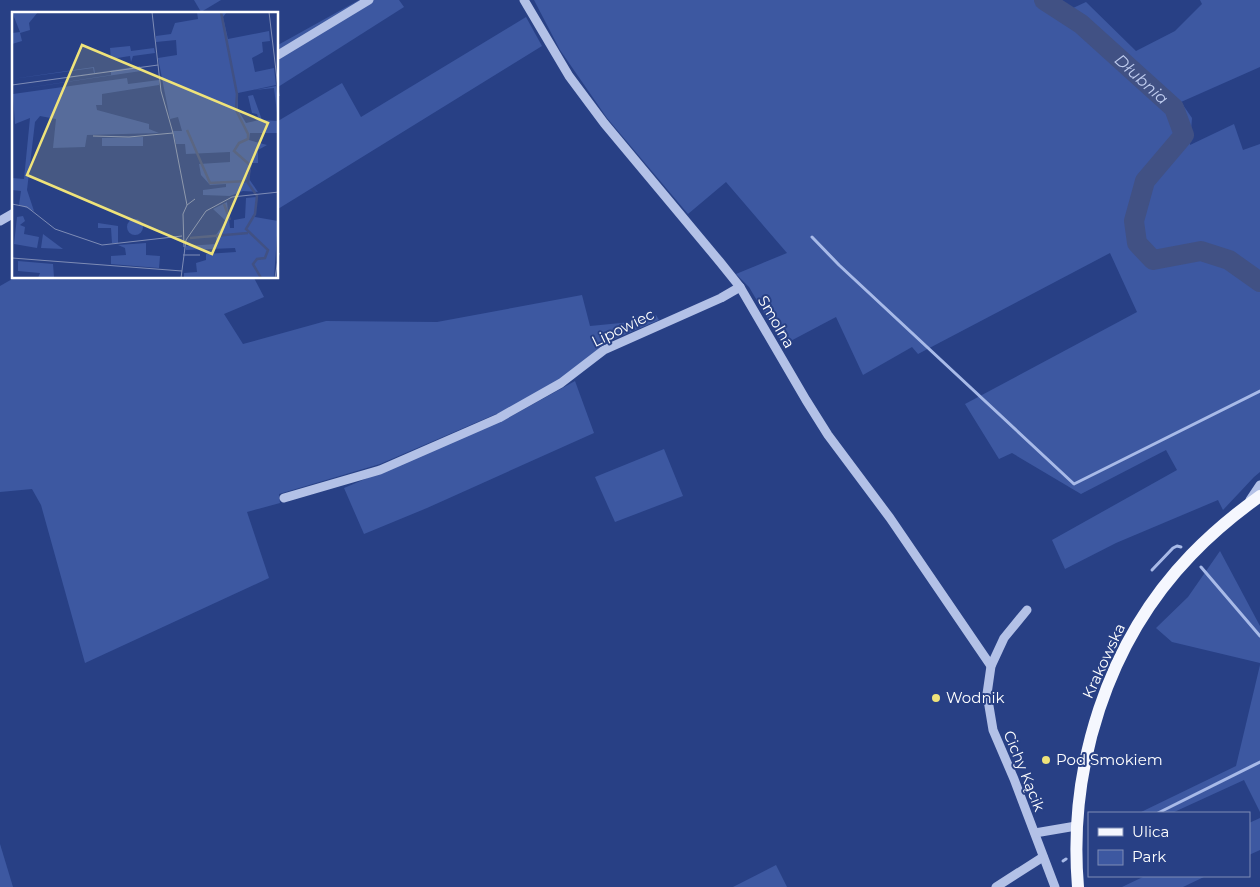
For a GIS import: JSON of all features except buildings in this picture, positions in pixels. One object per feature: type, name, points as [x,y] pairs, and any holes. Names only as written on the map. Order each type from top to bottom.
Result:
[{"type":"main road","name":"Krakowska","points":[[1078,887],[1076,826],[1079,795],[1089,744],[1108,687],[1125,650],[1153,603],[1189,557],[1209,537],[1260,496]]},
{"type":"street","points":[[279,54],[369,0]]},
{"type":"street","name":"Smolna","points":[[524,0],[569,76],[604,123],[740,287],[828,435],[890,518],[992,666]]},
{"type":"street","points":[[0,221],[12,214]]},
{"type":"street","name":"Lipowiec","points":[[284,498],[380,470],[499,418],[561,383],[604,350],[721,298],[740,287]]},
{"type":"street","points":[[1246,506],[1260,485]]},
{"type":"street","name":"Cichy Kącik","points":[[1027,610],[1004,638],[992,666],[988,694],[992,730],[1035,833],[1055,887]]},
{"type":"street","name":"Cichy Kącik","points":[[1035,833],[1076,826]]},
{"type":"street","points":[[996,887],[1043,857]]},
{"type":"green space","points":[[194,0],[221,0],[201,12]]},
{"type":"green space","points":[[359,0],[399,0],[404,7],[279,86],[279,44]]},
{"type":"green space","points":[[534,0],[1059,0],[1073,8],[1086,2],[1136,51],[1175,31],[1202,4],[1200,0],[1260,0],[1260,67],[1181,102],[1192,118],[1190,145],[1234,124],[1243,150],[1260,144],[1260,472],[1223,510],[1218,500],[1116,543],[1065,569],[1052,540],[1177,470],[1166,450],[1081,494],[1012,453],[999,459],[965,404],[1137,312],[1110,253],[918,354],[912,347],[863,375],[836,317],[783,345],[749,287],[736,274],[787,253],[726,182],[688,214],[607,118],[560,50]]},
{"type":"green space","points":[[526,17],[542,46],[279,208],[279,120],[342,83],[361,117]]},
{"type":"green space","points":[[12,279],[255,279],[264,297],[224,314],[243,344],[326,321],[437,322],[582,295],[590,326],[631,322],[656,315],[659,320],[612,340],[564,377],[510,408],[380,464],[279,494],[280,503],[247,512],[269,578],[85,663],[41,505],[32,489],[0,492],[0,286]]},
{"type":"green space","points":[[575,381],[594,433],[427,508],[364,534],[344,488],[506,419]]},
{"type":"green space","points":[[664,449],[683,496],[615,522],[595,477]]},
{"type":"green space","points":[[1220,551],[1260,626],[1260,663],[1172,642],[1156,628],[1188,597]]},
{"type":"green space","points":[[1260,665],[1260,812],[1244,780],[1174,812],[1141,812],[1236,766]]},
{"type":"green space","points":[[1260,818],[1260,850],[1250,855],[1250,823]]},
{"type":"green space","points":[[0,844],[13,887],[0,887]]},
{"type":"green space","points":[[776,865],[787,887],[733,887]]},
{"type":"green space","points":[[1143,877],[1204,877],[1183,887],[1122,887]]},
{"type":"waterway","name":"Dłubnia","points":[[1044,0],[1081,24],[1174,108],[1184,135],[1145,181],[1134,221],[1137,243],[1153,260],[1201,251],[1229,260],[1260,282]]},
{"type":"waterway","points":[[812,237],[839,265],[1074,484],[1260,391]]},
{"type":"waterway","points":[[1152,570],[1173,548],[1181,547]]},
{"type":"waterway","points":[[1201,567],[1260,636]]},
{"type":"waterway","points":[[1160,812],[1260,762]]},
{"type":"place","name":"Wodnik","points":[[936,698]]},
{"type":"place","name":"Pod Smokiem","points":[[1046,760]]}]
